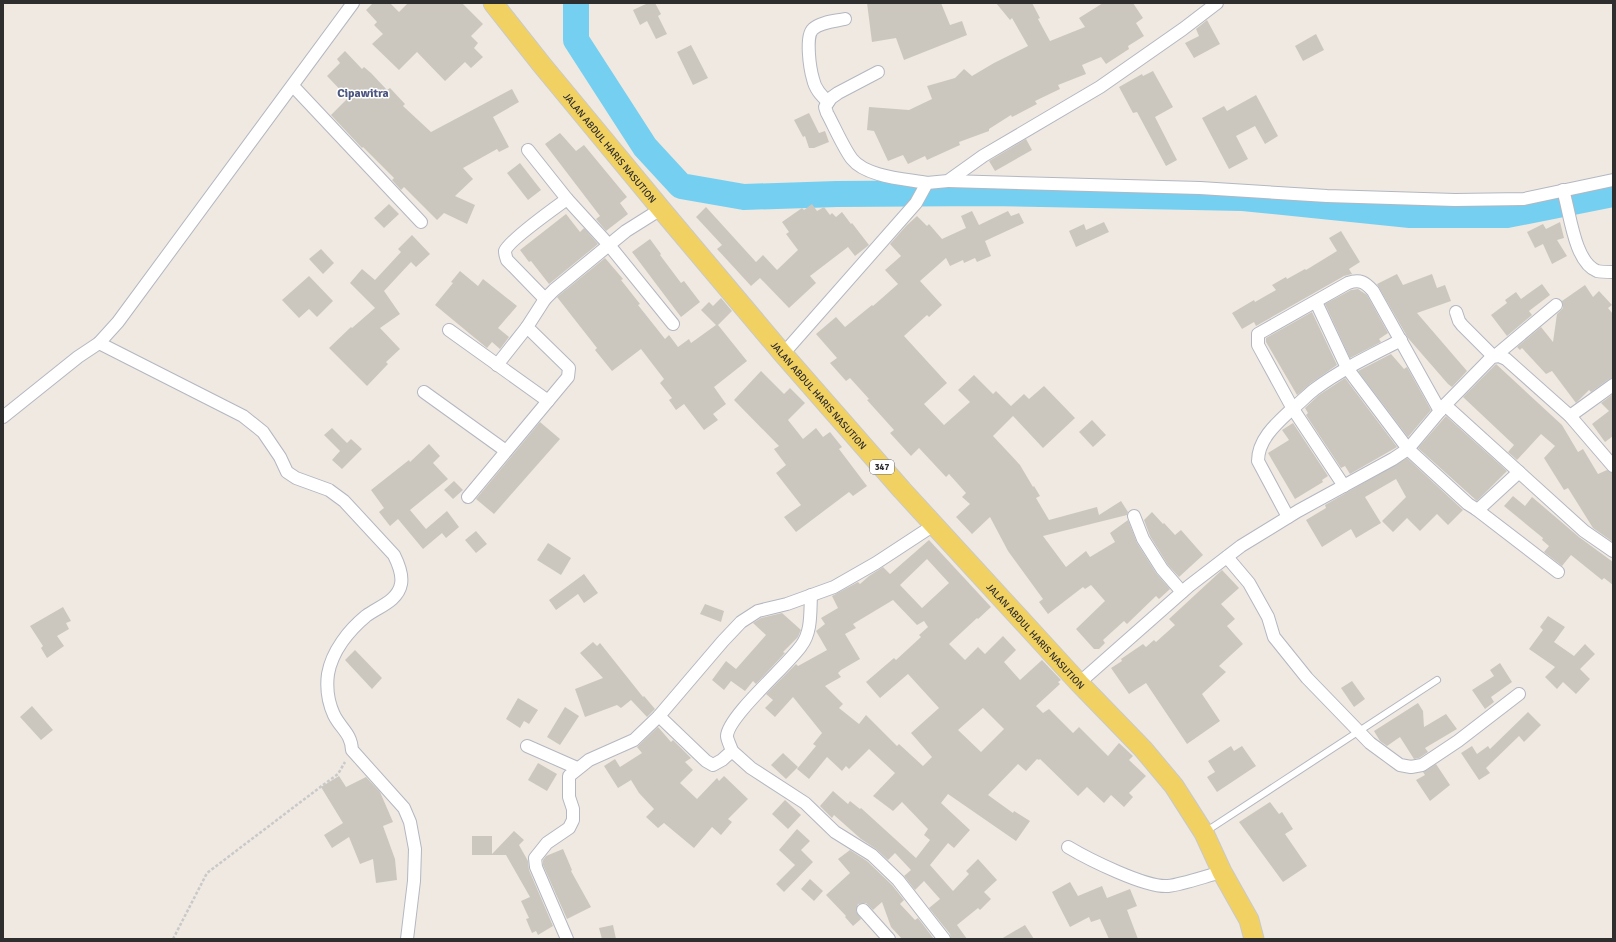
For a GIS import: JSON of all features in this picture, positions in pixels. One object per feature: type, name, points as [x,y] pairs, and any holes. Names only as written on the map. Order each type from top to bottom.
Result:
[{"type":"main road","name":"JALAN ABDUL HARIS NASUTION","points":[[493,3],[542,65],[783,354],[934,525],[1079,683],[1147,754],[1174,786],[1204,833],[1222,872],[1248,920],[1254,939]]},
{"type":"street","points":[[3,417],[78,356],[99,343],[118,322],[353,3]]},
{"type":"street","points":[[948,181],[983,156],[1100,87],[1183,29],[1217,3]]},
{"type":"street","points":[[828,102],[819,93],[813,80],[809,59],[809,34],[813,28],[821,24],[845,19]]},
{"type":"street","points":[[878,72],[838,93],[828,102],[825,107],[827,113],[852,160],[859,166],[877,174],[926,186],[948,181],[1200,188],[1327,196],[1456,200],[1524,199],[1564,194],[1613,180]]},
{"type":"street","points":[[293,86],[421,222]]},
{"type":"street","points":[[528,150],[567,199],[609,245],[674,324]]},
{"type":"street","points":[[783,354],[916,203],[926,186]]},
{"type":"street","points":[[1564,194],[1568,214],[1584,260],[1597,271],[1613,272]]},
{"type":"street","points":[[545,299],[507,260],[505,253],[506,249],[516,239],[567,199]]},
{"type":"street","points":[[497,365],[527,327],[545,299],[626,231],[661,209]]},
{"type":"street","points":[[1344,486],[1293,409],[1258,345],[1257,339],[1258,334],[1348,283],[1360,281],[1367,284],[1373,291],[1443,408],[1584,531],[1613,551]]},
{"type":"street","points":[[1316,302],[1347,368],[1408,449],[1468,504],[1558,572]]},
{"type":"street","points":[[1079,683],[1182,592],[1241,546],[1288,517],[1393,459],[1408,449],[1485,362],[1556,305]]},
{"type":"street","points":[[1456,312],[1458,321],[1494,356],[1502,356],[1506,359],[1570,416],[1613,466]]},
{"type":"street","points":[[468,497],[568,377],[569,368],[527,327]]},
{"type":"street","points":[[449,330],[548,401]]},
{"type":"street","points":[[1288,517],[1258,461],[1258,453],[1267,434],[1314,389],[1347,368],[1401,340]]},
{"type":"street","points":[[99,343],[243,416],[263,432],[280,457],[287,472],[296,478],[330,490],[344,502],[394,555],[399,565],[401,574],[401,584],[398,592],[392,599],[368,615],[346,636],[334,656],[328,673],[327,694],[334,716],[352,740],[352,750],[404,808],[410,822],[415,849],[414,881],[407,939]]},
{"type":"street","points":[[1570,416],[1613,385]]},
{"type":"street","points":[[424,392],[506,451]]},
{"type":"street","points":[[1476,509],[1487,503],[1518,472]]},
{"type":"street","points":[[1134,516],[1143,539],[1162,569],[1182,592]]},
{"type":"street","points":[[567,939],[536,867],[535,858],[547,843],[568,828],[573,820],[573,809],[569,797],[569,776],[577,768],[589,760],[634,740],[659,716],[741,622],[758,610],[787,604],[834,588],[876,563],[934,525]]},
{"type":"street","points":[[1227,557],[1249,583],[1268,617],[1274,637],[1307,678],[1370,743],[1400,765],[1411,767],[1422,765],[1458,742],[1519,694]]},
{"type":"street","points":[[811,596],[809,631],[802,646],[758,692],[730,726],[727,737],[732,751],[751,768],[805,803],[835,832],[872,855],[898,880],[944,939]]},
{"type":"street","points":[[659,716],[706,761],[713,764],[722,760],[732,751]]},
{"type":"street","points":[[527,746],[577,768]]},
{"type":"street","points":[[1068,847],[1095,862],[1145,882],[1167,886],[1222,872]]},
{"type":"street","points":[[863,910],[889,939]]},
{"type":"lane","points":[[1204,833],[1437,680]]},
{"type":"path","points":[[173,939],[207,873],[338,774],[352,750]]},
{"type":"building","points":[[373,3],[390,3],[399,12],[408,3],[462,3],[483,24],[471,36],[478,43],[474,48],[483,57],[471,68],[465,62],[445,81],[417,52],[399,70],[372,44],[383,34],[374,25],[377,22],[366,10]]},
{"type":"building","points":[[648,3],[655,3],[661,14],[658,16],[667,34],[656,39],[647,21],[640,25],[633,10]]},
{"type":"building","points":[[867,3],[941,3],[950,25],[962,21],[967,35],[904,60],[896,38],[872,42]]},
{"type":"building","points":[[996,3],[1032,3],[1040,18],[1038,19],[1050,41],[1085,27],[1079,18],[1103,3],[1133,3],[1143,18],[1136,23],[1144,36],[1128,46],[1129,49],[1106,64],[1101,57],[1082,65],[1086,74],[1058,85],[1060,89],[1035,101],[1037,104],[1012,117],[1011,115],[989,129],[989,131],[959,142],[960,145],[927,160],[925,156],[908,164],[903,155],[888,161],[874,131],[867,130],[869,107],[909,110],[932,99],[927,86],[955,78],[964,69],[972,76],[1028,46],[1012,18],[1010,20]]},
{"type":"building","points":[[1207,20],[1220,44],[1194,58],[1185,43],[1199,36],[1196,29]]},
{"type":"building","points":[[1316,34],[1324,50],[1303,61],[1295,46]]},
{"type":"building","points":[[691,45],[708,78],[693,85],[677,52]]},
{"type":"building","points":[[345,51],[362,69],[364,67],[387,90],[390,88],[405,104],[403,106],[431,132],[512,89],[519,102],[493,117],[509,147],[499,152],[497,149],[463,168],[473,179],[455,196],[475,205],[467,224],[444,213],[437,220],[404,187],[401,190],[392,180],[394,178],[363,147],[362,148],[331,115],[348,98],[327,76],[340,63],[337,59]]},
{"type":"building","points":[[1153,71],[1173,107],[1155,117],[1177,160],[1166,166],[1137,112],[1133,113],[1119,87],[1142,74],[1143,76]]},
{"type":"building","points":[[1256,95],[1278,136],[1265,144],[1255,126],[1236,136],[1248,159],[1229,169],[1202,118],[1224,106],[1227,111]]},
{"type":"building","points":[[809,113],[819,133],[825,131],[829,142],[814,148],[809,148],[805,136],[803,137],[794,120]]},
{"type":"building","points":[[560,133],[576,151],[584,145],[627,197],[620,203],[628,214],[606,231],[596,219],[600,216],[545,144]]},
{"type":"building","points":[[1026,139],[1032,150],[995,171],[989,161]]},
{"type":"building","points":[[520,163],[541,190],[528,200],[507,173]]},
{"type":"building","points":[[389,204],[399,214],[384,228],[374,218]]},
{"type":"building","points":[[812,204],[817,211],[824,207],[830,215],[832,213],[836,217],[842,212],[869,245],[855,256],[848,247],[810,276],[816,283],[789,308],[760,278],[751,286],[717,249],[722,245],[696,217],[706,207],[756,262],[763,255],[777,270],[798,250],[786,234],[789,232],[782,222],[802,208],[804,210]]},
{"type":"building","points":[[972,211],[979,225],[1008,211],[1011,216],[1019,213],[1024,223],[985,241],[991,256],[977,262],[975,258],[964,263],[963,260],[950,266],[946,258],[920,281],[942,305],[929,317],[927,315],[904,336],[947,383],[924,404],[944,425],[970,402],[958,390],[974,375],[993,394],[996,391],[1011,406],[1024,394],[1029,399],[1044,386],[1075,418],[1043,448],[1013,416],[993,436],[1020,465],[1033,487],[1034,486],[1040,496],[1036,498],[1049,520],[1097,507],[1099,515],[1121,501],[1128,512],[1127,515],[1043,536],[1066,567],[1086,551],[1090,557],[1115,542],[1110,533],[1128,520],[1137,543],[1156,573],[1170,589],[1159,599],[1156,596],[1127,624],[1124,621],[1103,640],[1105,643],[1099,649],[1094,649],[1076,629],[1105,601],[1091,585],[1085,589],[1083,587],[1048,614],[1039,602],[1043,599],[1008,551],[990,517],[972,534],[956,517],[970,504],[962,497],[966,493],[949,474],[946,477],[919,448],[911,456],[890,433],[894,430],[867,400],[869,399],[850,378],[846,381],[830,363],[837,358],[816,334],[836,317],[845,327],[872,305],[873,306],[898,284],[885,270],[901,256],[890,244],[917,216],[927,226],[929,224],[942,239],[966,228],[961,216]]},
{"type":"building","points":[[566,214],[580,232],[584,228],[598,244],[549,284],[531,261],[529,262],[520,250]]},
{"type":"building","points":[[1104,222],[1109,232],[1076,247],[1069,231],[1084,224],[1086,230]]},
{"type":"building","points":[[1560,222],[1564,238],[1557,240],[1567,256],[1552,264],[1543,244],[1535,248],[1527,232],[1543,224],[1546,229]]},
{"type":"building","points":[[1341,231],[1360,262],[1349,269],[1352,274],[1344,276],[1256,326],[1254,322],[1242,329],[1232,313],[1254,300],[1255,302],[1276,290],[1272,285],[1286,277],[1287,279],[1305,269],[1306,270],[1337,251],[1329,238]]},
{"type":"building","points":[[412,235],[430,254],[416,267],[411,262],[384,291],[400,314],[380,328],[400,349],[386,362],[388,364],[367,386],[329,348],[351,327],[352,328],[375,308],[350,283],[362,269],[375,280],[401,252],[398,249]]},
{"type":"building","points":[[650,239],[681,283],[684,281],[700,302],[681,317],[632,252]]},
{"type":"building","points":[[321,249],[334,263],[323,274],[309,259]]},
{"type":"building","points":[[605,258],[623,279],[621,280],[640,304],[638,305],[665,339],[669,335],[678,347],[689,339],[691,343],[716,325],[701,310],[709,302],[713,306],[721,298],[732,311],[718,325],[747,361],[714,387],[726,404],[713,414],[718,420],[704,430],[684,404],[676,410],[669,400],[672,398],[660,383],[664,379],[641,349],[612,371],[595,350],[597,348],[557,297]]},
{"type":"building","points":[[460,271],[478,286],[483,279],[517,306],[498,328],[509,337],[500,349],[492,342],[487,348],[435,305],[453,283],[451,282]]},
{"type":"building","points":[[1397,274],[1403,285],[1432,274],[1437,288],[1445,285],[1451,301],[1417,313],[1467,371],[1452,387],[1408,338],[1377,284]]},
{"type":"building","points":[[309,276],[333,301],[317,317],[309,309],[299,318],[282,300]]},
{"type":"building","points":[[1542,284],[1550,295],[1529,311],[1532,315],[1507,336],[1491,315],[1507,303],[1505,300],[1516,292],[1521,299]]},
{"type":"building","points":[[1585,285],[1593,297],[1599,291],[1612,305],[1608,308],[1613,314],[1613,378],[1609,379],[1591,392],[1589,390],[1576,403],[1552,371],[1546,374],[1522,348],[1520,350],[1517,347],[1541,327],[1553,342],[1557,314],[1563,308],[1562,301]]},
{"type":"building","points":[[1358,289],[1367,295],[1388,333],[1379,339],[1381,342],[1350,358],[1325,304],[1351,290]]},
{"type":"building","points":[[1312,312],[1337,365],[1297,395],[1266,342],[1266,338]]},
{"type":"building","points":[[1391,354],[1404,369],[1407,367],[1431,410],[1408,437],[1358,371]]},
{"type":"building","points":[[1496,364],[1562,425],[1578,452],[1583,449],[1598,474],[1607,470],[1613,473],[1613,542],[1593,528],[1568,488],[1564,490],[1544,458],[1555,446],[1541,434],[1517,460],[1508,452],[1514,445],[1463,397]]},
{"type":"building","points":[[761,371],[784,394],[790,388],[805,403],[788,420],[803,439],[816,428],[823,437],[830,432],[842,447],[839,449],[867,486],[853,496],[849,492],[796,532],[784,517],[801,505],[776,473],[786,465],[774,449],[779,446],[734,400]]},
{"type":"building","points":[[1345,378],[1397,447],[1350,474],[1345,466],[1341,468],[1306,415],[1308,413],[1305,408],[1319,395]]},
{"type":"building","points":[[1613,394],[1613,436],[1605,442],[1592,424],[1609,411],[1601,403]]},
{"type":"building","points":[[1446,416],[1507,471],[1477,501],[1418,448]]},
{"type":"building","points":[[1092,420],[1106,435],[1093,447],[1079,432]]},
{"type":"building","points":[[540,422],[560,439],[494,514],[476,499]]},
{"type":"building","points":[[1293,423],[1328,476],[1322,480],[1323,482],[1295,499],[1268,453],[1289,440],[1282,430]]},
{"type":"building","points":[[332,428],[347,443],[351,439],[362,449],[342,469],[332,460],[340,451],[324,435]]},
{"type":"building","points":[[429,444],[440,456],[433,463],[448,479],[410,510],[426,529],[447,511],[459,527],[446,538],[442,533],[423,549],[398,519],[390,526],[379,512],[384,508],[371,490],[409,460],[410,462]]},
{"type":"building","points":[[1407,458],[1463,510],[1448,525],[1437,514],[1420,531],[1407,518],[1393,532],[1382,521],[1406,497],[1396,479],[1365,497],[1381,523],[1356,538],[1351,529],[1322,547],[1306,520],[1326,508],[1325,505]]},
{"type":"building","points":[[454,481],[463,490],[453,499],[444,490]]},
{"type":"building","points":[[1513,496],[1525,506],[1532,497],[1579,537],[1613,562],[1613,585],[1604,578],[1602,580],[1571,555],[1562,566],[1544,552],[1549,546],[1542,540],[1543,538],[1504,506]]},
{"type":"building","points":[[1152,512],[1175,535],[1181,530],[1203,555],[1179,577],[1168,565],[1150,536],[1144,520]]},
{"type":"building","points":[[476,531],[487,544],[476,553],[465,540]]},
{"type":"building","points":[[929,540],[991,607],[949,644],[965,660],[978,647],[985,654],[1003,636],[1016,650],[1004,662],[1020,680],[1042,660],[1061,680],[1058,682],[1060,684],[1036,706],[1043,713],[1049,709],[1073,733],[1079,727],[1108,756],[1119,743],[1133,756],[1129,760],[1146,776],[1129,793],[1133,797],[1124,807],[1111,795],[1104,803],[1087,787],[1078,796],[1040,759],[1037,759],[1026,771],[1018,764],[988,795],[1013,813],[1014,811],[1030,821],[1016,841],[948,794],[941,803],[970,830],[954,848],[948,843],[930,865],[953,891],[969,874],[966,871],[978,859],[997,880],[984,892],[991,899],[980,910],[978,908],[957,925],[967,939],[951,939],[950,934],[929,908],[940,899],[924,881],[915,890],[904,876],[911,870],[895,853],[888,860],[834,815],[832,818],[820,806],[833,791],[848,804],[850,801],[860,809],[861,808],[916,858],[930,840],[924,835],[928,829],[902,802],[893,811],[873,796],[895,773],[869,749],[849,769],[846,766],[842,771],[827,757],[809,779],[797,769],[816,746],[813,744],[822,733],[793,697],[775,717],[765,708],[773,700],[766,694],[796,664],[798,666],[827,650],[816,631],[825,624],[821,618],[838,608],[832,596],[858,582],[860,584],[883,567],[890,574]],"holes":[[[927,559],[949,583],[922,608],[900,585]],[[893,600],[917,625],[924,621],[928,627],[919,635],[921,637],[896,660],[894,658],[866,682],[880,698],[908,674],[939,708],[911,733],[932,757],[923,766],[899,744],[897,746],[866,715],[859,724],[839,708],[843,704],[825,686],[841,677],[838,673],[841,670],[860,659],[845,634],[856,628],[853,624]],[[983,708],[1004,729],[981,752],[958,730]]]},
{"type":"building","points":[[548,543],[571,558],[561,575],[537,560]]},
{"type":"building","points":[[1222,570],[1239,588],[1221,604],[1235,619],[1227,626],[1243,644],[1219,666],[1226,672],[1202,694],[1220,721],[1187,744],[1146,683],[1129,694],[1111,668],[1143,644],[1146,647],[1154,640],[1156,642],[1175,625],[1169,619]]},
{"type":"building","points":[[584,574],[598,593],[584,603],[578,594],[556,610],[549,600]]},
{"type":"building","points":[[705,604],[724,611],[721,622],[700,614]]},
{"type":"building","points":[[63,607],[71,621],[66,623],[69,629],[57,636],[64,646],[47,658],[41,648],[43,646],[30,626]]},
{"type":"building","points":[[782,613],[801,630],[798,637],[783,652],[785,653],[756,684],[753,681],[745,691],[731,681],[724,690],[712,680],[726,661],[736,669],[766,635],[753,623],[761,618]]},
{"type":"building","points":[[1548,616],[1565,627],[1554,642],[1574,656],[1585,644],[1595,654],[1580,669],[1590,679],[1576,694],[1563,682],[1557,689],[1545,677],[1555,667],[1529,649],[1543,630],[1540,627]]},
{"type":"building","points":[[593,642],[597,646],[600,643],[643,697],[644,696],[655,709],[647,717],[631,700],[621,708],[617,705],[585,717],[575,689],[603,678],[580,653]]},
{"type":"building","points":[[355,650],[382,678],[372,689],[345,660]]},
{"type":"building","points":[[1500,663],[1512,682],[1491,697],[1494,702],[1485,709],[1472,690],[1494,676],[1490,670]]},
{"type":"building","points":[[1352,681],[1365,699],[1354,707],[1341,688]]},
{"type":"building","points":[[518,698],[538,710],[529,724],[524,721],[520,728],[506,719]]},
{"type":"building","points":[[1418,703],[1423,711],[1424,727],[1446,714],[1457,729],[1425,748],[1428,752],[1419,758],[1414,759],[1400,737],[1387,746],[1380,741],[1374,731]]},
{"type":"building","points":[[32,706],[53,730],[41,740],[20,717]]},
{"type":"building","points":[[565,707],[579,716],[560,745],[547,737]]},
{"type":"building","points":[[1528,712],[1541,725],[1524,742],[1519,736],[1486,768],[1490,773],[1479,780],[1461,753],[1472,746],[1477,754],[1488,746],[1490,749]]},
{"type":"building","points":[[658,727],[671,742],[673,740],[691,758],[685,762],[693,770],[680,783],[697,799],[717,778],[719,781],[724,776],[748,799],[728,819],[732,822],[721,835],[712,827],[694,848],[664,823],[658,828],[646,817],[654,809],[639,793],[631,780],[618,788],[604,766],[615,759],[620,767],[642,753],[637,747]]},
{"type":"building","points":[[1231,746],[1234,751],[1242,746],[1256,766],[1217,792],[1207,777],[1215,772],[1208,761]]},
{"type":"building","points":[[783,753],[798,767],[786,779],[771,765]]},
{"type":"building","points":[[538,763],[557,774],[547,791],[528,780]]},
{"type":"building","points":[[1436,764],[1450,785],[1430,801],[1416,780],[1425,775],[1423,772]]},
{"type":"building","points":[[339,776],[346,787],[366,777],[380,792],[393,822],[383,826],[395,859],[397,880],[376,883],[373,859],[360,864],[349,837],[332,848],[324,835],[343,823],[321,787]]},
{"type":"building","points":[[785,800],[801,815],[788,829],[772,814]]},
{"type":"building","points":[[1270,802],[1279,814],[1282,812],[1293,829],[1285,834],[1307,866],[1283,882],[1239,822]]},
{"type":"building","points":[[797,829],[810,841],[801,850],[813,862],[784,892],[776,884],[795,865],[779,850]]},
{"type":"building","points":[[514,831],[524,840],[519,845],[528,861],[529,870],[553,926],[538,935],[536,931],[532,933],[526,919],[529,918],[521,901],[530,897],[506,855],[472,855],[472,836],[492,836],[492,854]]},
{"type":"building","points":[[563,849],[572,870],[571,871],[591,907],[567,919],[543,865],[543,860],[546,856]]},
{"type":"building","points":[[850,850],[867,861],[892,885],[904,900],[900,904],[915,920],[918,918],[934,939],[902,939],[891,927],[882,902],[873,910],[866,903],[858,904],[856,911],[861,919],[853,926],[845,917],[846,916],[826,895],[850,873],[838,859]]},
{"type":"building","points":[[810,879],[823,891],[814,901],[801,889]]},
{"type":"building","points":[[1070,882],[1078,896],[1102,886],[1107,898],[1130,889],[1137,906],[1127,910],[1138,939],[1109,939],[1100,919],[1091,922],[1089,917],[1070,927],[1052,892]]},
{"type":"building","points":[[613,925],[616,939],[602,939],[599,928]]},
{"type":"building","points":[[1025,925],[1034,939],[1001,939]]},
{"type":"waterway","points":[[576,3],[576,40],[645,147],[681,186],[744,197],[837,194],[988,193],[1243,198],[1410,215],[1507,215],[1613,194]]},
{"type":"district","name":"Cipawitra","points":[[363,93]]}]
